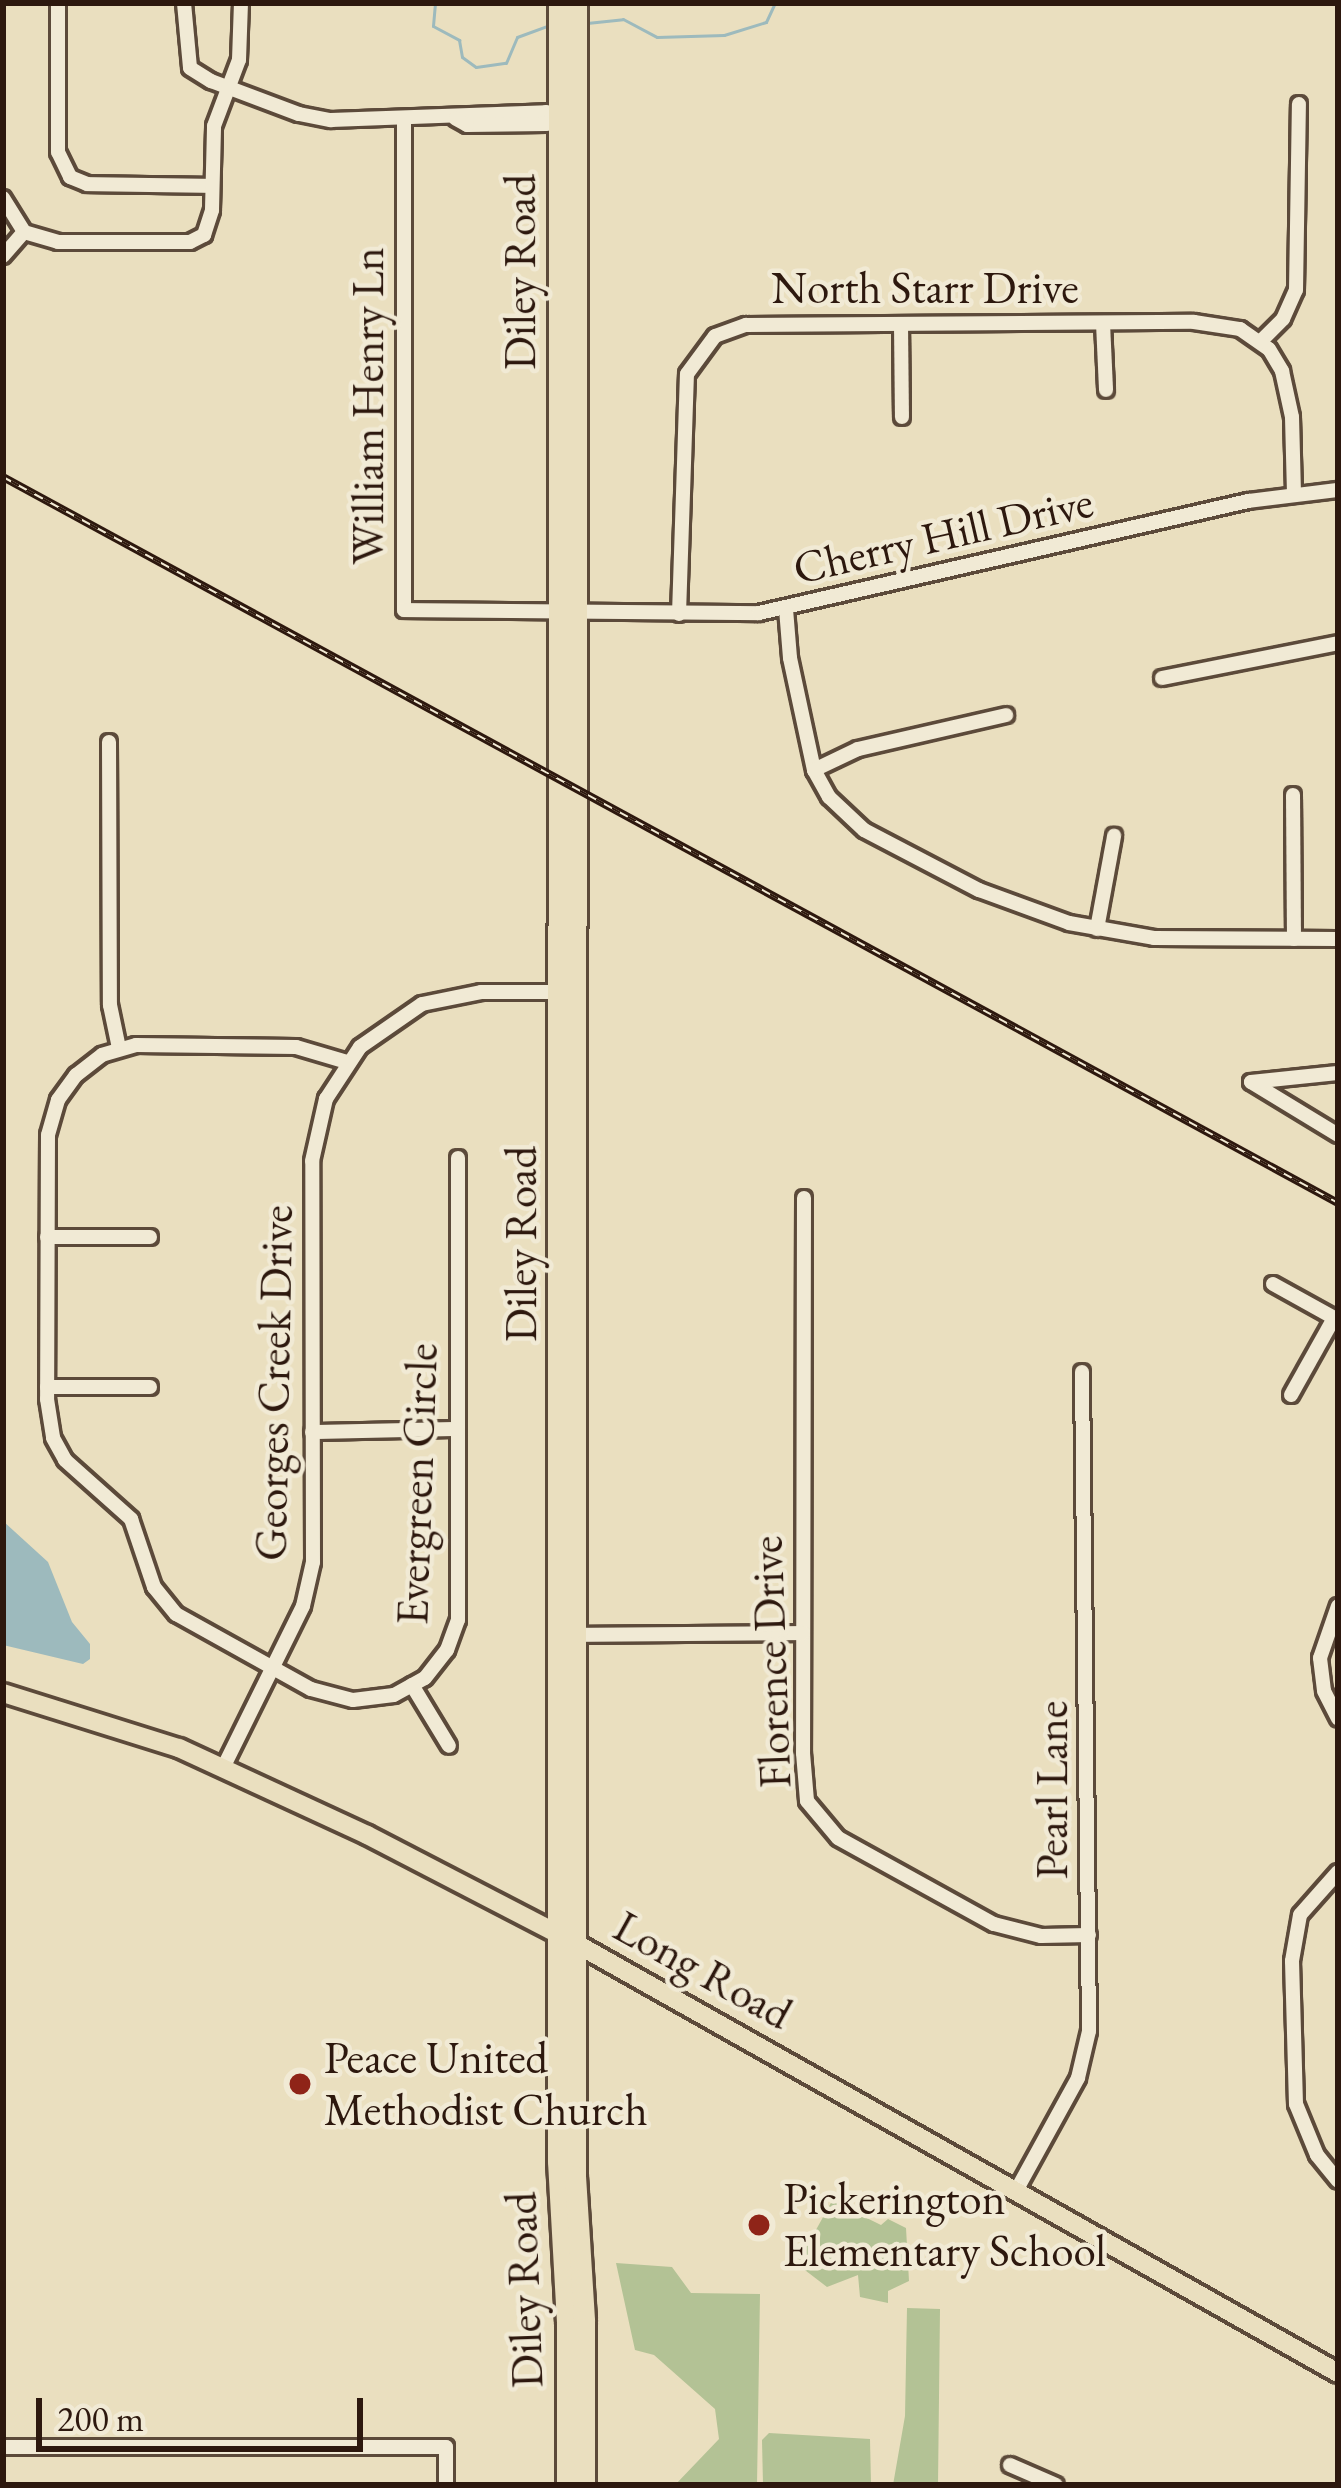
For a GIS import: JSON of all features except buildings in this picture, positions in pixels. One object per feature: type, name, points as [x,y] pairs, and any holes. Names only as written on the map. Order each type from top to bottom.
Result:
[{"type":"highway","name":"Diley Road","points":[[559,3],[567,55]]},
{"type":"highway","name":"Diley Road","points":[[567,2485],[569,992],[563,118],[576,3]]},
{"type":"highway","name":"Diley Road","points":[[567,1938],[584,2485]]},
{"type":"main road","name":"Long Road","points":[[3,1693],[224,1766],[567,1938],[1338,2373]]},
{"type":"street","points":[[58,3],[58,152],[70,177],[87,184],[212,186]]},
{"type":"street","points":[[184,3],[190,68],[227,87],[331,120],[456,119],[466,125],[546,124],[563,118]]},
{"type":"street","points":[[3,198],[24,232],[58,242],[190,242],[211,224],[214,126],[239,60],[241,3]]},
{"type":"street","points":[[1294,493],[1288,392],[1275,357],[1261,341],[1283,320],[1296,290],[1299,104]]},
{"type":"street","name":"William Henry Ln","points":[[404,119],[404,610],[568,613]]},
{"type":"street","points":[[3,256],[24,232]]},
{"type":"street","name":"North Starr Drive","points":[[679,614],[683,390],[699,351],[715,336],[746,325],[1210,322],[1240,329],[1261,341]]},
{"type":"street","points":[[1103,323],[1106,390]]},
{"type":"street","points":[[901,324],[902,417]]},
{"type":"street","name":"Cherry Hill Drive","points":[[568,613],[786,609],[1294,493],[1338,490]]},
{"type":"street","points":[[786,609],[790,658],[814,770],[829,797],[864,830],[1008,903],[1097,929],[1154,938],[1338,939]]},
{"type":"street","points":[[1162,678],[1338,643]]},
{"type":"street","points":[[814,770],[858,749],[1006,715]]},
{"type":"street","points":[[110,742],[110,1005],[119,1048],[296,1047],[347,1062],[391,1021],[460,994],[569,992]]},
{"type":"street","points":[[1293,795],[1294,939]]},
{"type":"street","points":[[1097,929],[1114,836]]},
{"type":"street","name":"Evergreen Circle","points":[[119,1048],[76,1075],[51,1117],[47,1387],[53,1438],[65,1460],[131,1520],[154,1587],[176,1614],[311,1689],[353,1700],[394,1695],[425,1678],[447,1650],[458,1620],[458,1158]]},
{"type":"street","name":"Georges Creek Drive","points":[[224,1766],[303,1606],[313,1562],[314,1140],[326,1099],[347,1062]]},
{"type":"street","points":[[1338,1073],[1251,1082],[1338,1135]]},
{"type":"street","name":"Florence Drive","points":[[804,1198],[807,1802],[825,1828],[994,1924],[1041,1936],[1089,1935]]},
{"type":"street","points":[[47,1237],[150,1237]]},
{"type":"street","points":[[1273,1284],[1336,1319],[1291,1395]]},
{"type":"street","name":"Pearl Lane","points":[[1016,2192],[1083,2063],[1089,1935],[1082,1372]]},
{"type":"street","points":[[47,1387],[150,1387]]},
{"type":"street","points":[[312,1432],[458,1429]]},
{"type":"street","points":[[1338,1606],[1320,1658],[1324,1691],[1338,1719]]},
{"type":"street","points":[[568,1635],[803,1633]]},
{"type":"street","points":[[412,1685],[449,1746]]},
{"type":"street","points":[[1338,1872],[1300,1915],[1292,1961],[1296,2104],[1317,2155],[1338,2181]]},
{"type":"street","points":[[3,2446],[446,2447],[446,2485]]},
{"type":"street","points":[[1010,2465],[1056,2485]]},
{"type":"green space","points":[[832,2201],[881,2225],[888,2219],[906,2228],[909,2281],[888,2291],[888,2303],[860,2297],[858,2275],[827,2287],[797,2264]]},
{"type":"green space","points":[[616,2263],[672,2267],[691,2293],[760,2294],[757,2485],[675,2485],[719,2439],[715,2409],[654,2355],[635,2350]]},
{"type":"green space","points":[[907,2308],[940,2309],[938,2485],[893,2485],[905,2416]]},
{"type":"green space","points":[[769,2433],[870,2439],[871,2485],[763,2485],[762,2440]]},
{"type":"water","points":[[3,1521],[48,1562],[72,1622],[90,1644],[90,1659],[83,1664],[3,1645]]},
{"type":"waterway","points":[[435,3],[433,26],[459,40],[462,57],[476,67],[506,63],[517,37],[548,26]]},
{"type":"waterway","points":[[587,23],[623,19],[657,37],[724,35],[766,22],[775,3]]},
{"type":"railway","points":[[3,477],[1338,1203]]},
{"type":"place","name":"Peace United Methodist Church","points":[[300,2084]]},
{"type":"place","name":"Pickerington Elementary School","points":[[759,2225]]}]
